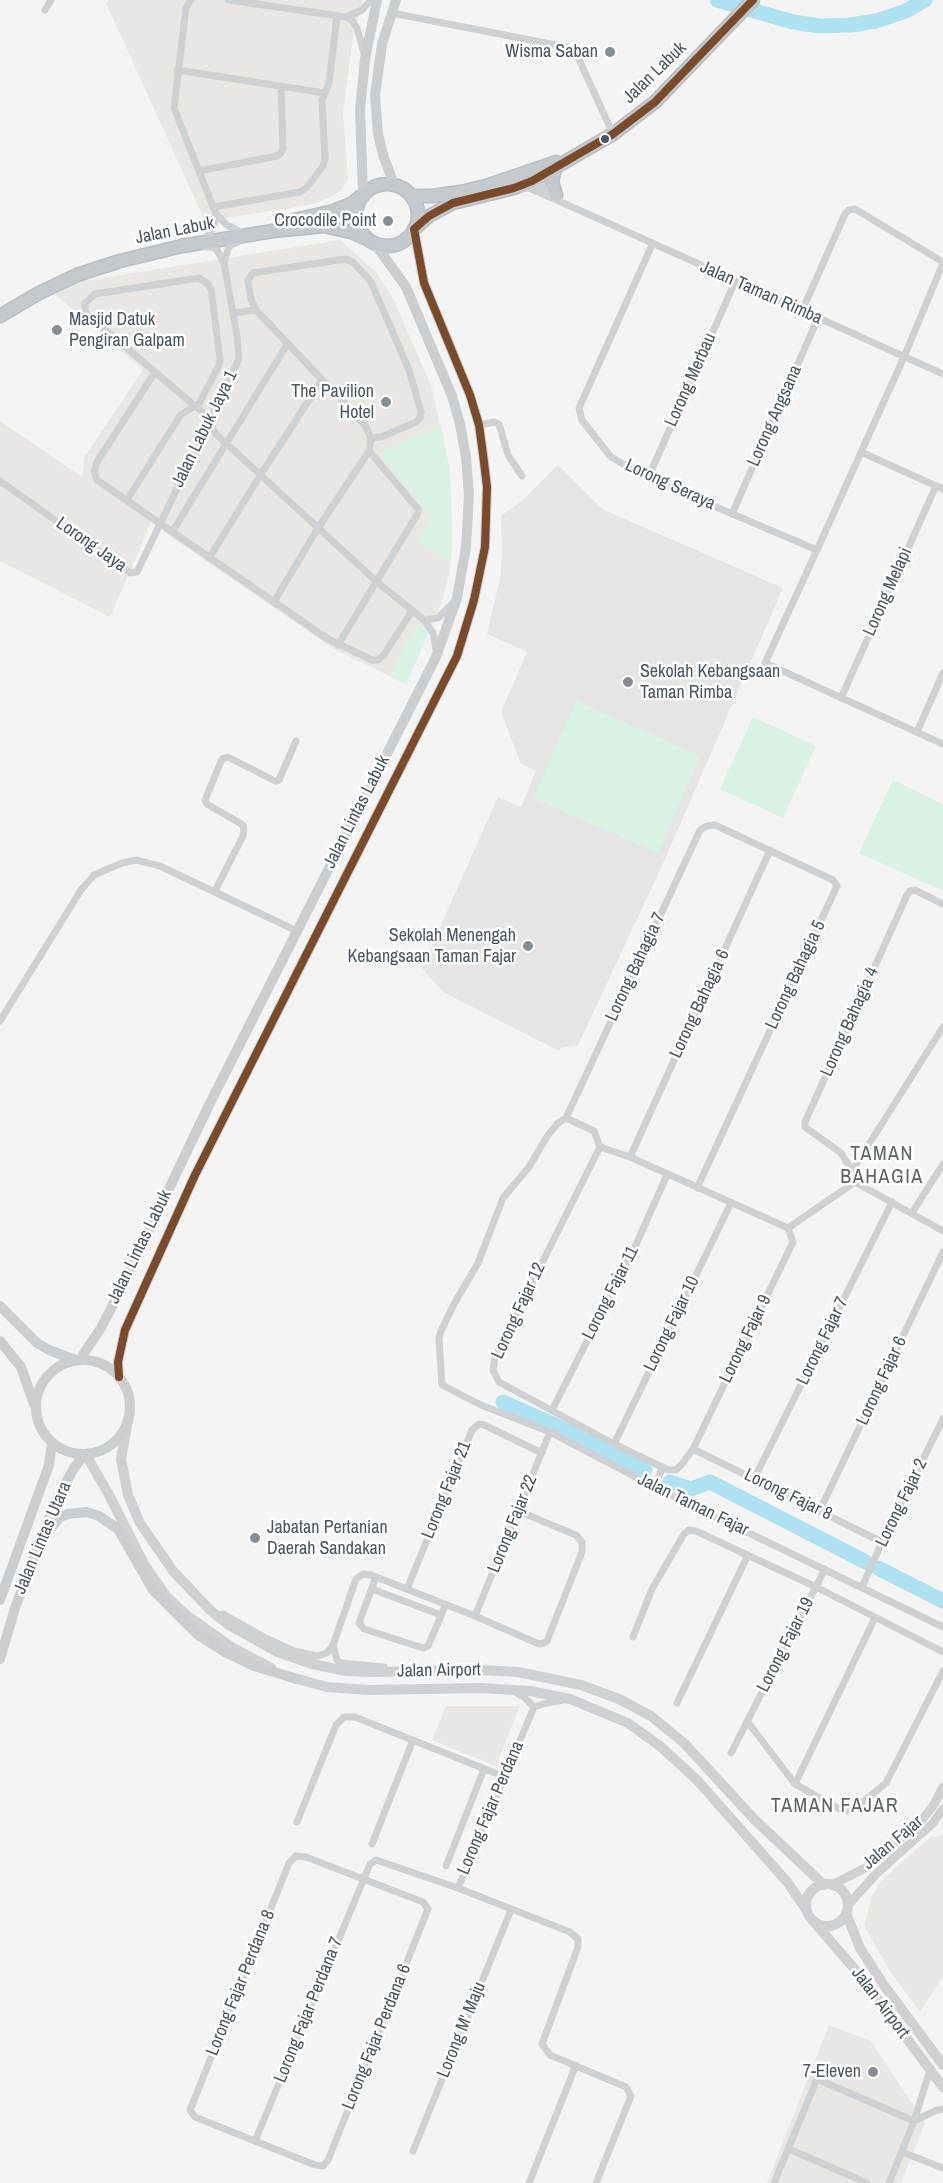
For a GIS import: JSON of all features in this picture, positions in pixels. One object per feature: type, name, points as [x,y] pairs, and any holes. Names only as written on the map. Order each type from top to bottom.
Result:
[{"type":"highway","name":"Jalan Labuk","points":[[571,158],[613,134],[655,102],[753,0]]},
{"type":"highway","points":[[412,196],[461,192],[571,158]]},
{"type":"highway","points":[[414,229],[418,212],[407,190],[394,184],[374,186],[362,195],[355,214],[360,232],[371,242],[393,245],[402,242],[429,216],[453,203],[514,188],[532,181],[571,158]]},
{"type":"highway","points":[[555,168],[552,182],[556,195]]},
{"type":"highway","points":[[486,186],[495,186],[523,177],[532,181]]},
{"type":"highway","name":"Jalan Labuk","points":[[0,311],[64,274],[93,263],[334,211],[351,204],[362,195]]},
{"type":"highway","name":"Jalan Labuk","points":[[0,316],[39,293],[77,275],[120,261],[182,246],[273,231],[324,226],[351,232],[371,242]]},
{"type":"main road","points":[[362,195],[360,111],[365,59],[377,0]]},
{"type":"main road","points":[[394,184],[384,158],[375,117],[377,70],[382,44],[396,0]]},
{"type":"main road","name":"Jalan Lintas Labuk","points":[[119,1377],[118,1362],[126,1330],[195,1175],[336,900],[457,656],[480,576],[485,547],[487,487],[479,425],[460,368],[424,283],[414,229]]},
{"type":"main road","name":"Jalan Lintas Labuk","points":[[78,1359],[97,1333],[121,1289],[180,1164],[436,657],[457,598],[466,547],[469,495],[460,424],[447,385],[405,287],[371,242]]},
{"type":"main road","points":[[0,1306],[37,1343],[55,1353],[96,1361],[109,1367],[119,1377],[127,1390],[130,1405],[128,1420],[122,1433],[113,1443],[85,1455],[62,1450],[52,1443],[40,1428],[29,1385],[21,1366],[0,1341]]},
{"type":"main road","points":[[35,1410],[36,1396],[50,1372],[62,1364],[78,1359]]},
{"type":"main road","name":"Jalan Airport","points":[[128,1420],[121,1459],[128,1495],[145,1530],[173,1571],[223,1620],[260,1643],[312,1664],[346,1671],[518,1672],[560,1680],[620,1699],[651,1716],[684,1743],[754,1819],[828,1885]]},
{"type":"main road","name":"Jalan Lintas Utara","points":[[0,1600],[49,1465],[52,1443]]},
{"type":"main road","name":"Jalan Airport","points":[[85,1455],[108,1493],[144,1564],[167,1597],[185,1614],[233,1648],[297,1679],[327,1687],[369,1690],[530,1691],[570,1700],[628,1724],[660,1746],[697,1780],[788,1883],[807,1911]]},
{"type":"main road","name":"Jalan Lintas Utara","points":[[0,1659],[15,1608],[55,1502],[74,1468],[85,1455]]},
{"type":"main road","points":[[40,1541],[60,1517],[87,1512],[99,1516],[118,1529],[153,1590],[198,1635],[225,1652],[255,1666],[297,1679]]},
{"type":"main road","points":[[828,1885],[843,1892],[847,1909],[841,1921],[823,1926],[814,1922],[807,1911],[808,1897],[812,1891],[828,1885]]},
{"type":"main road","name":"Jalan Airport","points":[[847,1909],[860,1948],[943,2066]]},
{"type":"main road","name":"Jalan Airport","points":[[814,1922],[858,1973],[943,2086]]},
{"type":"street","points":[[45,10],[51,0]]},
{"type":"street","points":[[189,0],[177,70],[174,108],[214,211],[214,226],[207,237]]},
{"type":"street","points":[[229,0],[346,17],[362,10],[371,0]]},
{"type":"street","points":[[392,13],[572,50],[577,55],[613,134]]},
{"type":"street","points":[[214,211],[295,193],[307,187],[323,166],[325,159],[322,100],[329,83],[337,16]]},
{"type":"street","points":[[346,17],[360,33],[365,59]]},
{"type":"street","points":[[177,70],[325,93]]},
{"type":"street","points":[[199,171],[278,156],[281,153],[283,147],[281,86]]},
{"type":"street","name":"Jalan Taman Rimba","points":[[532,181],[579,210]]},
{"type":"street","name":"Jalan Taman Rimba","points":[[514,188],[529,188],[943,374]]},
{"type":"street","points":[[802,311],[845,214],[849,210],[855,209],[943,262],[904,357],[765,663],[943,744]]},
{"type":"street","points":[[214,211],[227,225],[238,231]]},
{"type":"street","points":[[224,262],[231,245],[273,231]]},
{"type":"street","name":"Lorong Seraya","points":[[652,245],[579,408],[582,420],[612,457],[648,478],[817,550]]},
{"type":"street","points":[[182,246],[213,247],[224,262]]},
{"type":"street","points":[[274,602],[318,528],[369,451],[371,438],[365,425],[256,310],[251,299],[248,280],[251,274],[345,259],[353,262],[371,282],[409,370],[421,412],[416,422],[381,437],[371,438]]},
{"type":"street","name":"Jalan Labuk Jaya 1","points":[[159,522],[197,444],[210,423],[239,359],[224,262]]},
{"type":"street","points":[[127,500],[180,416],[195,406],[200,402],[220,359],[211,289],[204,280],[195,277],[95,294],[85,303],[85,310],[88,315],[195,406],[203,412],[216,434],[376,581],[424,621],[433,633],[436,657]]},
{"type":"street","name":"Lorong Merbau","points":[[648,478],[735,282]]},
{"type":"street","points":[[233,313],[256,310]]},
{"type":"street","name":"Lorong Angsana","points":[[732,514],[818,318]]},
{"type":"street","points":[[172,532],[288,343]]},
{"type":"street","points":[[155,372],[97,462],[94,472],[97,480],[338,645],[372,660],[378,660],[383,656],[412,611]]},
{"type":"street","points":[[210,558],[322,380]]},
{"type":"street","points":[[479,425],[494,422],[499,424],[508,455],[522,476]]},
{"type":"street","points":[[338,645],[418,513],[418,509],[369,451]]},
{"type":"street","name":"Lorong Melapi","points":[[841,698],[939,488],[861,452]]},
{"type":"street","name":"Lorong Jaya","points":[[0,481],[132,574],[138,570],[159,522]]},
{"type":"street","points":[[424,621],[438,618],[457,598]]},
{"type":"street","points":[[916,732],[943,673]]},
{"type":"street","points":[[215,891],[244,830],[243,825],[207,804],[205,800],[222,759],[228,758],[275,781],[279,780],[296,741]]},
{"type":"street","name":"Lorong Bahagia 5","points":[[697,1188],[837,886],[833,880],[715,825]]},
{"type":"street","name":"Lorong Bahagia 7","points":[[442,1385],[439,1338],[443,1325],[476,1268],[492,1231],[502,1198],[529,1167],[548,1135],[557,1124],[566,1118],[700,830],[715,825]]},
{"type":"street","name":"Lorong Bahagia 6","points":[[630,1157],[770,850]]},
{"type":"street","points":[[0,1021],[81,890],[94,875],[122,862],[136,860],[160,866],[297,931]]},
{"type":"street","name":"Lorong Bahagia 4","points":[[852,1171],[841,1153],[804,1127],[805,1122],[907,895],[910,891],[915,890],[943,904]]},
{"type":"street","points":[[943,1027],[852,1171],[855,1182],[943,1231]]},
{"type":"street","points":[[566,1118],[594,1131],[600,1147],[630,1157],[788,1228],[855,1182]]},
{"type":"street","name":"Lorong Fajar 12","points":[[600,1147],[495,1356],[493,1370],[499,1382],[614,1444],[663,1467]]},
{"type":"street","points":[[912,1213],[943,1164]]},
{"type":"street","name":"Lorong Fajar 11","points":[[552,1410],[635,1247],[667,1175]]},
{"type":"street","name":"Lorong Fajar 7","points":[[754,1479],[892,1202]]},
{"type":"street","name":"Lorong Fajar 10","points":[[614,1444],[731,1203]]},
{"type":"street","name":"Lorong Fajar 9","points":[[693,1449],[793,1242],[788,1228]]},
{"type":"street","name":"Lorong Fajar 6","points":[[820,1510],[943,1252]]},
{"type":"street","name":"Jalan Taman Fajar","points":[[442,1385],[481,1405],[550,1432],[654,1487],[943,1627]]},
{"type":"street","name":"Lorong Fajar 2","points":[[862,1587],[943,1419]]},
{"type":"street","name":"Lorong Fajar 21","points":[[407,1589],[472,1430],[479,1424],[484,1425],[542,1453]]},
{"type":"street","name":"Lorong Fajar 22","points":[[475,1616],[550,1432]]},
{"type":"street","points":[[654,1487],[663,1467],[676,1470],[693,1449]]},
{"type":"street","name":"Lorong Fajar 8","points":[[693,1449],[882,1542]]},
{"type":"street","points":[[189,1589],[227,1617],[294,1651],[318,1656],[327,1653],[333,1645],[356,1579],[363,1574],[446,1604],[539,1644],[547,1641],[582,1551],[582,1542],[576,1535],[518,1511]]},
{"type":"street","points":[[633,1637],[652,1589],[684,1534],[689,1530],[696,1531],[816,1587],[943,1652]]},
{"type":"street","points":[[677,1703],[748,1555]]},
{"type":"street","name":"Lorong Fajar 19","points":[[731,1753],[825,1569]]},
{"type":"street","points":[[376,1577],[358,1623],[364,1629],[423,1648],[432,1641],[446,1604]]},
{"type":"street","points":[[372,1589],[441,1615]]},
{"type":"street","points":[[795,1784],[875,1618]]},
{"type":"street","points":[[333,1645],[337,1660],[349,1665],[443,1671]]},
{"type":"street","points":[[747,1721],[795,1784],[843,1811],[852,1811],[886,1783],[943,1671]]},
{"type":"street","points":[[511,1690],[525,1698],[534,1707],[570,1700]]},
{"type":"street","name":"Lorong Fajar Perdana","points":[[370,1864],[378,1860],[458,1888],[534,1707]]},
{"type":"street","points":[[297,1821],[336,1725],[344,1717],[355,1717],[505,1776]]},
{"type":"street","points":[[372,1844],[413,1740]]},
{"type":"street","points":[[446,1866],[484,1768]]},
{"type":"street","name":"Jalan Fajar","points":[[828,1885],[869,1866],[921,1821],[933,1806],[943,1787]]},
{"type":"street","name":"Jalan Fajar","points":[[847,1909],[876,1874],[933,1823],[943,1809]]},
{"type":"street","points":[[933,1823],[943,1818]]},
{"type":"street","name":"Lorong Fajar Perdana 8","points":[[255,2141],[195,2117],[191,2113],[195,2097],[289,1863],[296,1857],[306,1857],[363,1879]]},
{"type":"street","name":"Lorong Fajar Perdana 7","points":[[255,2141],[370,1864]]},
{"type":"street","name":"Lorong Fajar Perdana 6","points":[[255,2141],[315,2165],[322,2166],[328,2160],[428,1911],[423,1902],[363,1879]]},
{"type":"street","points":[[458,1888],[570,1932],[578,1939],[578,1947],[542,2044],[550,2055],[626,2087],[631,2096],[596,2183]]},
{"type":"street","name":"Lorong M' Maju","points":[[413,2151],[511,1910]]},
{"type":"street","points":[[529,2183],[576,2066]]},
{"type":"street","points":[[889,2183],[914,2121],[930,2070]]},
{"type":"street","points":[[774,2183],[817,2079],[914,2121],[943,2109]]},
{"type":"street","points":[[789,2149],[867,2183]]},
{"type":"street","points":[[902,2152],[943,2168]]},
{"type":"shaded area","points":[[108,0],[363,0],[353,38],[343,112],[348,179],[342,190],[331,197],[309,205],[205,221],[106,3]]},
{"type":"shaded area","points":[[340,240],[376,272],[393,298],[432,388],[450,472],[452,540],[450,570],[442,602],[406,684],[332,648],[151,523],[110,617],[0,561],[0,421],[82,477],[85,456],[143,370],[55,294],[77,282]]},
{"type":"shaded area","name":"Sekolah Kebangsaan Taman Rimba","points":[[558,465],[602,509],[783,588],[661,868],[578,1045],[561,1048],[559,1051],[443,992],[422,968],[498,797],[521,807],[536,771],[521,764],[501,712],[527,652],[487,634],[500,579],[501,516],[523,500]]},
{"type":"shaded area","points":[[446,1706],[520,1706],[496,1766],[432,1740]]},
{"type":"shaded area","points":[[943,1835],[943,1976],[920,2012],[890,1971],[864,1926],[872,1896],[881,1881],[929,1838]]},
{"type":"shaded area","points":[[829,2025],[871,2041],[925,2123],[901,2183],[767,2183]]},
{"type":"green space","points":[[441,425],[450,472],[451,561],[418,541],[432,517],[379,454]]},
{"type":"green space","points":[[418,623],[429,632],[406,684],[390,677],[396,666],[394,664]]},
{"type":"green space","points":[[576,701],[700,756],[658,853],[533,798]]},
{"type":"green space","points":[[753,717],[816,746],[783,818],[720,789]]},
{"type":"green space","points":[[893,780],[943,804],[943,891],[859,853]]},
{"type":"waterway","points":[[717,0],[793,22],[820,26],[876,21],[906,11],[925,0]]},
{"type":"waterway","points":[[503,1402],[645,1470]]},
{"type":"waterway","points":[[670,1482],[691,1489],[710,1482],[866,1562]]},
{"type":"waterway","points":[[878,1568],[943,1601]]},
{"type":"transit line","points":[[119,1377],[118,1362],[125,1330],[195,1175],[457,656],[474,600],[485,547],[487,487],[479,425],[470,395],[424,283],[414,229],[429,216],[453,203],[514,188],[532,181],[613,134],[655,102],[753,0]]},
{"type":"place","name":"Wisma Saban","points":[[610,52]]},
{"type":"place","name":"Crocodile Point","points":[[388,221]]},
{"type":"place","name":"Masjid Datuk Pengiran Galpam","points":[[57,330]]},
{"type":"place","name":"The Pavilion Hotel","points":[[386,402]]},
{"type":"place","name":"Sekolah Kebangsaan Taman Rimba","points":[[628,682]]},
{"type":"place","name":"Sekolah Menengah Kebangsaan Taman Fajar","points":[[528,946]]},
{"type":"place","name":"Jabatan Pertanian Daerah Sandakan","points":[[255,1538]]},
{"type":"place","name":"7-Eleven","points":[[873,2072]]},
{"type":"district","name":"TAMAN BAHAGIA","points":[[882,1166]]},
{"type":"district","name":"TAMAN FAJAR","points":[[835,1807]]}]
